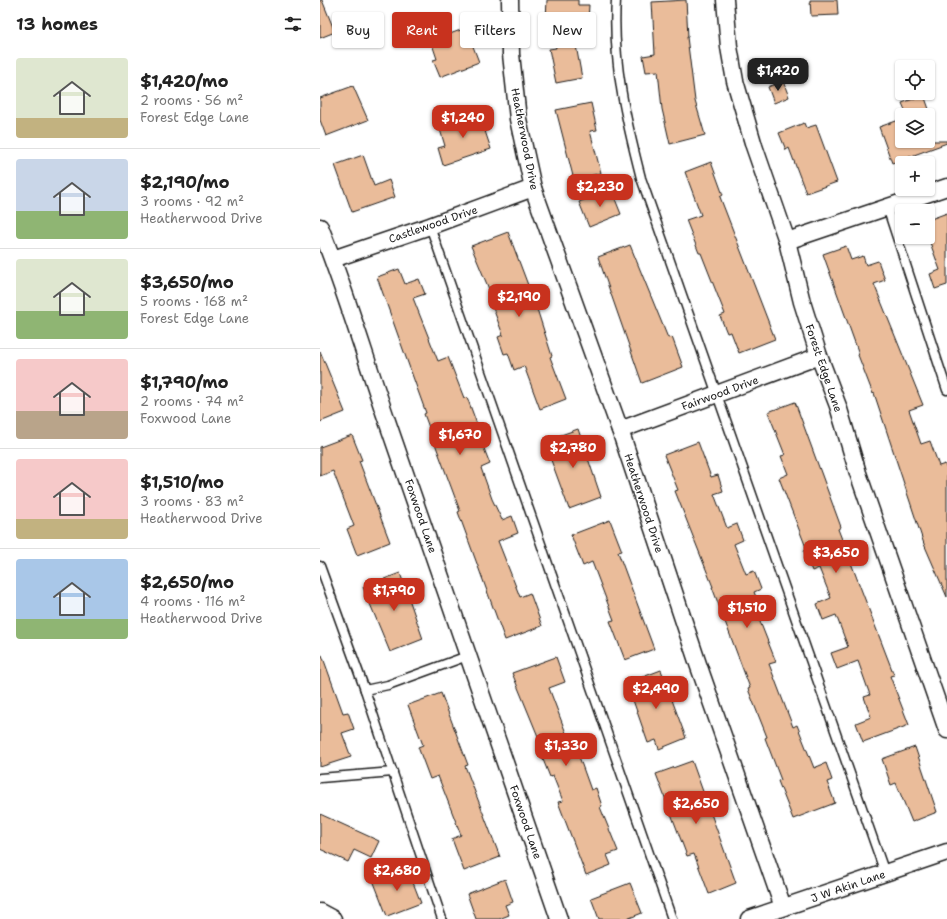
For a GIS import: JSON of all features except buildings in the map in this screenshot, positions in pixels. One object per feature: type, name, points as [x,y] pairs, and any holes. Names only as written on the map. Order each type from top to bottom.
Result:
[{"type":"street","name":"Heatherwood Drive","points":[[510,0],[510,54],[518,119],[533,188],[620,430],[698,664],[783,907]]},
{"type":"street","name":"Forest Edge Lane","points":[[725,0],[729,48],[735,81],[754,146],[788,242],[802,302],[819,356],[838,406],[858,473],[947,730]]},
{"type":"street","points":[[788,242],[947,187]]},
{"type":"street","name":"Castlewood Drive","points":[[333,259],[430,226],[533,188]]},
{"type":"street","name":"Foxwood Lane","points":[[320,227],[333,259],[375,387],[470,655],[559,919]]},
{"type":"street","name":"Fairwood Drive","points":[[620,430],[819,356]]},
{"type":"street","name":"J W Akin Lane","points":[[749,919],[947,852]]},
{"type":"street","points":[[320,912],[333,919]]},
{"type":"lane","points":[[616,0],[615,19],[621,91],[629,131],[652,211],[885,873]]},
{"type":"lane","points":[[887,207],[947,390]]},
{"type":"lane","points":[[430,226],[672,919]]},
{"type":"lane","points":[[320,566],[366,690],[442,919]]},
{"type":"lane","points":[[366,690],[388,685],[470,655]]},
{"type":"lane","points":[[320,778],[393,772]]}]
